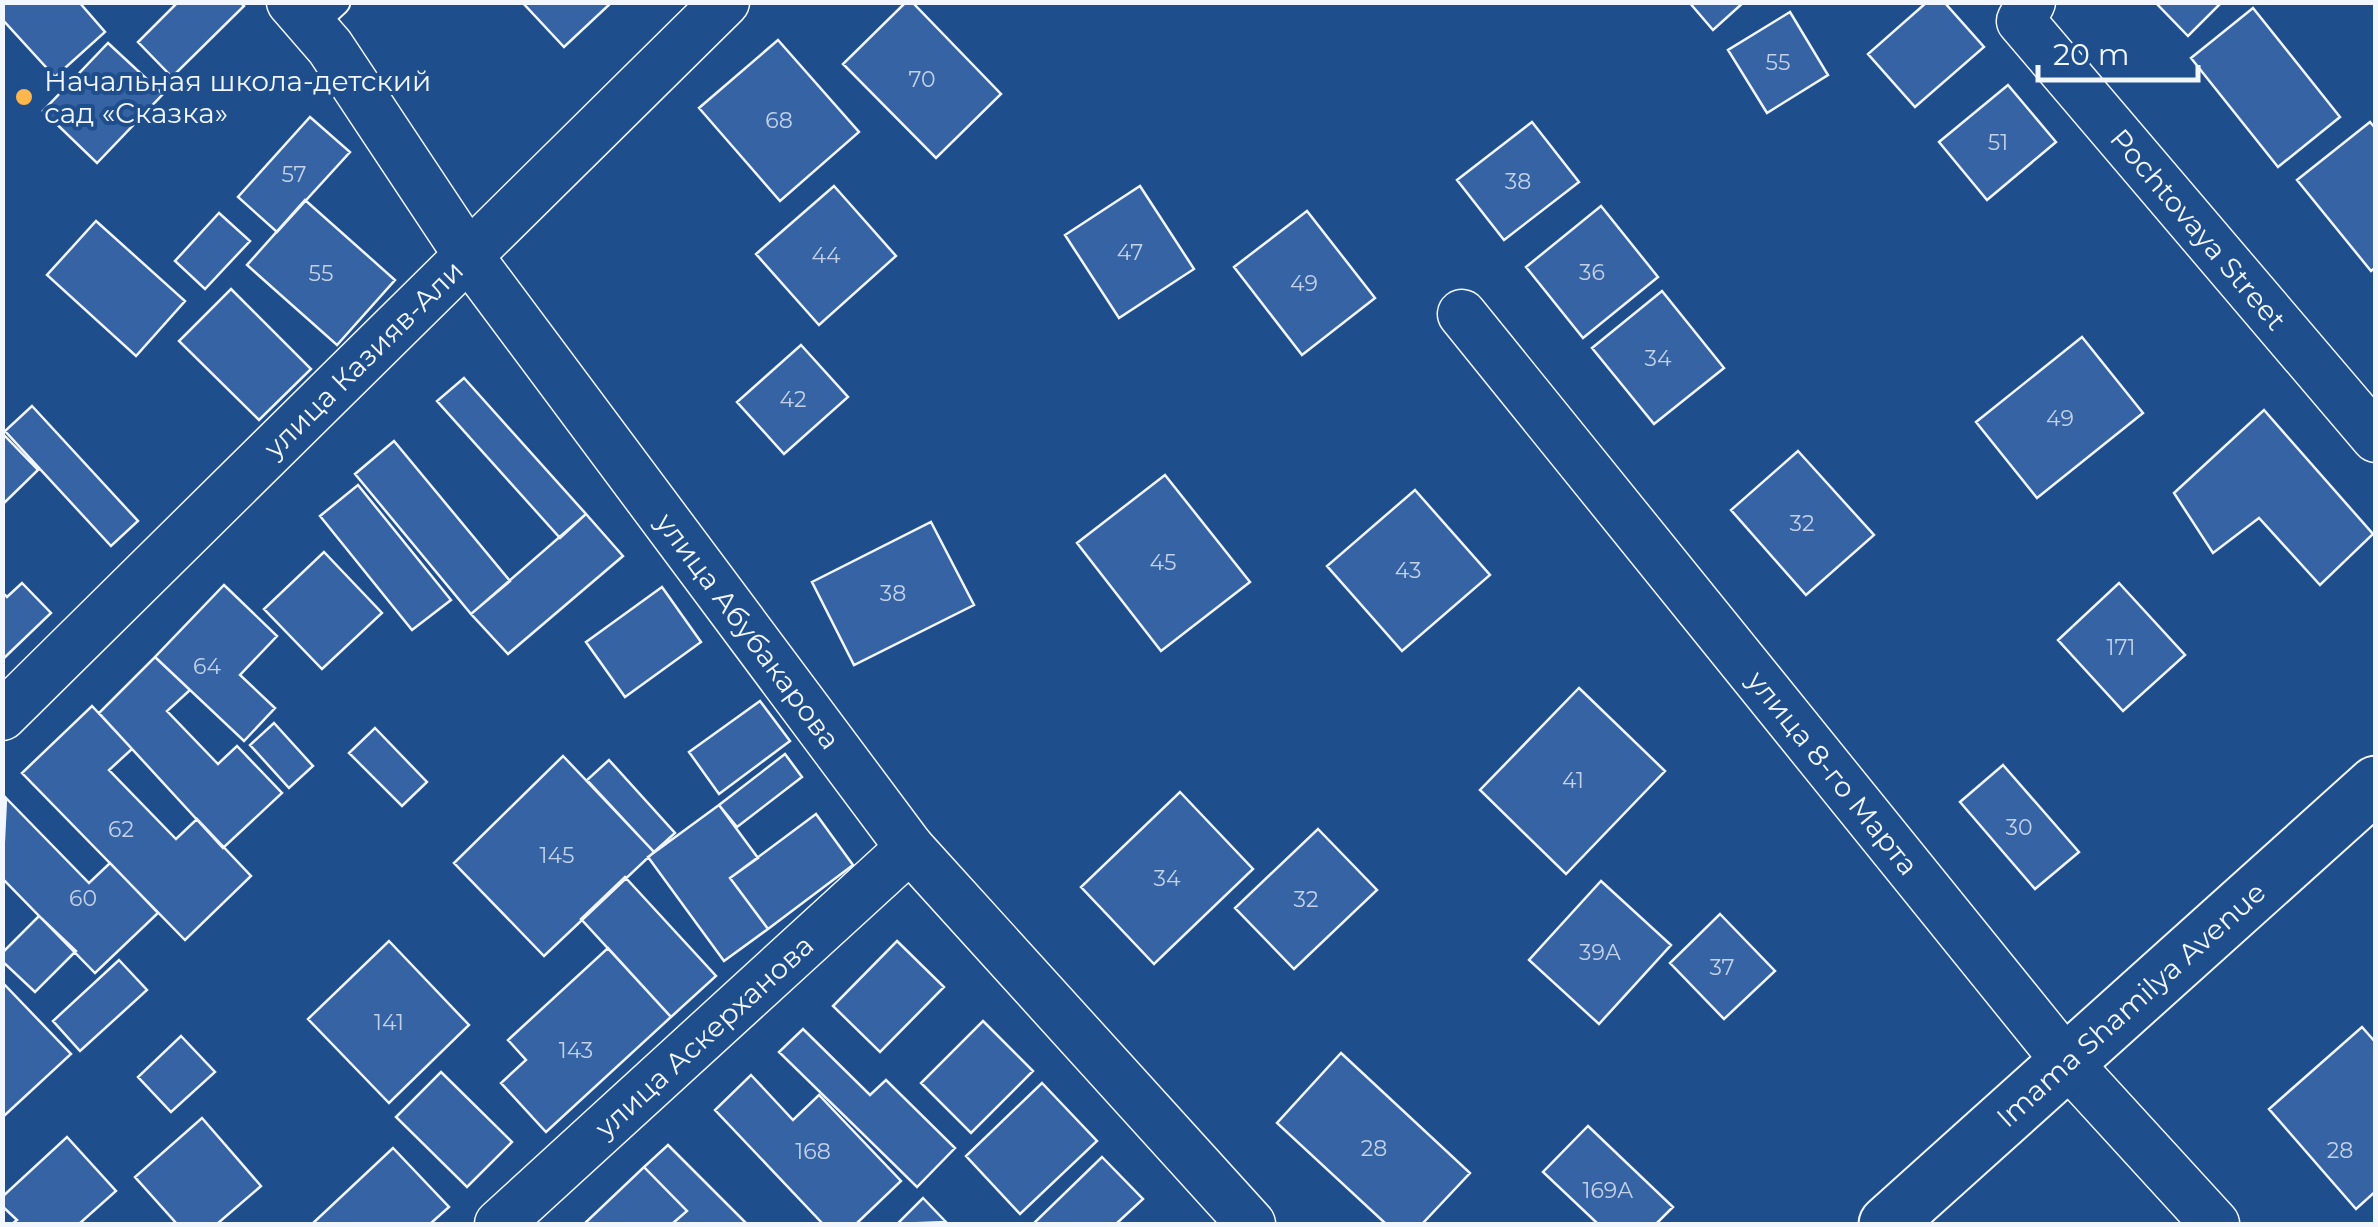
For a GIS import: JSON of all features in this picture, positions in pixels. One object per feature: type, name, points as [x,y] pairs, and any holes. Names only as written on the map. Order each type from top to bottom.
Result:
[{"type":"main road","name":"Imama Shamilya Avenue","points":[[1887,1224],[2376,784]]},
{"type":"street","name":"улица Казияв-Али","points":[[2,716],[725,2]]},
{"type":"street","name":"улица Абубакарова","points":[[313,10],[330,47],[470,258],[910,848],[1251,1224]]},
{"type":"street","name":"Pochtovaya Street","points":[[2026,12],[2376,438]]},
{"type":"street","name":"улица 8-го Марта","points":[[1462,314],[2066,1060],[2215,1224]]},
{"type":"street","name":"улица Аскерханова","points":[[498,1224],[910,848]]},
{"type":"building","points":[[2,2],[79,2],[105,32],[55,77],[2,19]]},
{"type":"building","points":[[178,2],[240,2],[244,6],[172,77],[138,42]]},
{"type":"building","points":[[522,2],[612,2],[564,47]]},
{"type":"building","points":[[906,2],[912,2],[1001,94],[936,158],[843,64]]},
{"type":"building","points":[[1689,2],[1744,2],[1713,30]]},
{"type":"building","points":[[1927,2],[1944,2],[1984,47],[1915,107],[1868,54]]},
{"type":"building","points":[[2155,2],[2222,2],[2188,36]]},
{"type":"building","points":[[2253,8],[2340,117],[2278,167],[2191,58]]},
{"type":"building","points":[[1790,12],[1828,75],[1767,113],[1728,50]]},
{"type":"building","points":[[778,40],[859,132],[780,201],[699,108]]},
{"type":"building","points":[[108,43],[163,94],[97,163],[43,111]]},
{"type":"building","points":[[2008,85],[2056,142],[1987,200],[1939,142]]},
{"type":"building","points":[[310,117],[350,152],[277,232],[238,197]]},
{"type":"building","points":[[1532,122],[1579,182],[1504,240],[1457,180]]},
{"type":"building","points":[[2370,122],[2376,129],[2376,267],[2371,271],[2297,180]]},
{"type":"building","points":[[834,186],[896,256],[819,325],[756,254]]},
{"type":"building","points":[[1140,186],[1194,269],[1119,318],[1065,235]]},
{"type":"building","points":[[305,200],[395,280],[337,345],[247,265]]},
{"type":"building","points":[[1601,206],[1658,277],[1583,338],[1526,267]]},
{"type":"building","points":[[1307,211],[1375,298],[1302,355],[1234,267]]},
{"type":"building","points":[[219,213],[250,241],[205,289],[175,261]]},
{"type":"building","points":[[96,221],[185,301],[136,356],[47,275]]},
{"type":"building","points":[[231,289],[311,369],[259,420],[179,341]]},
{"type":"building","points":[[1662,291],[1724,368],[1654,424],[1592,348]]},
{"type":"building","points":[[2082,337],[2143,413],[2037,498],[1976,422]]},
{"type":"building","points":[[801,345],[848,397],[784,454],[737,402]]},
{"type":"building","points":[[464,378],[586,514],[560,538],[437,401]]},
{"type":"building","points":[[32,406],[138,521],[111,546],[5,431]]},
{"type":"building","points":[[2264,410],[2373,534],[2320,585],[2259,518],[2213,553],[2174,493]]},
{"type":"building","points":[[2,433],[38,470],[2,505]]},
{"type":"building","points":[[394,441],[510,581],[471,614],[355,474]]},
{"type":"building","points":[[1798,451],[1874,535],[1806,595],[1731,510]]},
{"type":"building","points":[[1165,475],[1250,582],[1161,651],[1077,543]]},
{"type":"building","points":[[358,485],[451,600],[412,630],[320,516]]},
{"type":"building","points":[[1415,490],[1490,575],[1402,651],[1327,566]]},
{"type":"building","points":[[586,514],[623,556],[508,654],[471,614]]},
{"type":"building","points":[[931,522],[974,605],[854,665],[812,582]]},
{"type":"building","points":[[324,552],[382,613],[322,669],[264,609]]},
{"type":"building","points":[[22,583],[51,613],[2,660],[2,592],[7,597]]},
{"type":"building","points":[[2119,583],[2185,655],[2123,711],[2058,640]]},
{"type":"building","points":[[224,585],[277,636],[240,675],[275,708],[244,741],[155,657]]},
{"type":"building","points":[[662,587],[701,642],[625,697],[586,642]]},
{"type":"building","points":[[155,657],[190,690],[167,711],[218,764],[237,746],[282,793],[223,848],[99,713]]},
{"type":"building","points":[[1579,688],[1665,771],[1566,874],[1480,790]]},
{"type":"building","points":[[760,701],[790,741],[719,794],[689,752]]},
{"type":"building","points":[[92,706],[132,749],[109,770],[176,839],[197,819],[251,876],[185,940],[22,773]]},
{"type":"building","points":[[274,723],[313,766],[289,788],[250,745]]},
{"type":"building","points":[[375,728],[427,782],[402,806],[349,753]]},
{"type":"building","points":[[785,754],[802,777],[737,827],[719,805]]},
{"type":"building","points":[[563,756],[654,852],[544,956],[454,863]]},
{"type":"building","points":[[609,760],[675,833],[654,852],[587,780]]},
{"type":"building","points":[[2003,765],[2079,852],[2035,889],[1960,802]]},
{"type":"building","points":[[1180,792],[1253,869],[1154,964],[1081,887]]},
{"type":"building","points":[[6,798],[89,883],[110,863],[158,913],[95,973],[2,878]]},
{"type":"building","points":[[719,805],[758,858],[730,878],[768,929],[724,961],[648,857]]},
{"type":"building","points":[[816,814],[853,865],[768,929],[730,878]]},
{"type":"building","points":[[1318,829],[1377,890],[1294,969],[1235,908]]},
{"type":"building","points":[[625,877],[716,976],[671,1017],[581,919]]},
{"type":"building","points":[[1601,881],[1671,945],[1599,1024],[1529,960]]},
{"type":"building","points":[[1720,914],[1775,971],[1724,1019],[1670,963]]},
{"type":"building","points":[[39,916],[76,951],[35,992],[2,961],[2,953]]},
{"type":"building","points":[[389,941],[469,1025],[389,1103],[308,1019]]},
{"type":"building","points":[[897,941],[944,987],[880,1052],[833,1006]]},
{"type":"building","points":[[608,948],[671,1017],[546,1132],[501,1083],[526,1060],[508,1040]]},
{"type":"building","points":[[119,960],[147,990],[80,1051],[53,1021]]},
{"type":"building","points":[[2,982],[71,1054],[5,1115],[2,1112]]},
{"type":"building","points":[[983,1021],[1033,1071],[971,1133],[921,1083]]},
{"type":"building","points":[[2362,1027],[2376,1043],[2376,1191],[2356,1209],[2269,1109]]},
{"type":"building","points":[[803,1029],[870,1095],[886,1080],[955,1148],[917,1187],[779,1052]]},
{"type":"building","points":[[181,1036],[215,1072],[171,1112],[138,1077]]},
{"type":"building","points":[[1341,1053],[1470,1173],[1422,1224],[1386,1224],[1277,1123]]},
{"type":"building","points":[[441,1072],[512,1142],[467,1187],[396,1117]]},
{"type":"building","points":[[751,1075],[793,1120],[819,1095],[901,1181],[856,1224],[823,1224],[715,1110]]},
{"type":"building","points":[[1042,1083],[1097,1141],[1020,1214],[966,1156]]},
{"type":"building","points":[[202,1118],[261,1186],[217,1224],[177,1224],[135,1177]]},
{"type":"building","points":[[1588,1126],[1673,1207],[1656,1224],[1598,1224],[1543,1172]]},
{"type":"building","points":[[67,1137],[116,1191],[79,1224],[12,1224],[17,1220],[2,1206],[2,1197]]},
{"type":"building","points":[[668,1145],[747,1224],[673,1223],[687,1211],[644,1167]]},
{"type":"building","points":[[393,1148],[449,1207],[430,1224],[312,1224]]},
{"type":"building","points":[[1102,1157],[1143,1199],[1116,1224],[1033,1224]]},
{"type":"building","points":[[644,1167],[687,1211],[672,1224],[584,1224]]},
{"type":"building","points":[[923,1198],[946,1222],[897,1224]]},
{"type":"place","name":"Начальная школа-детский сад «Сказка»","points":[[24,97]]}]
